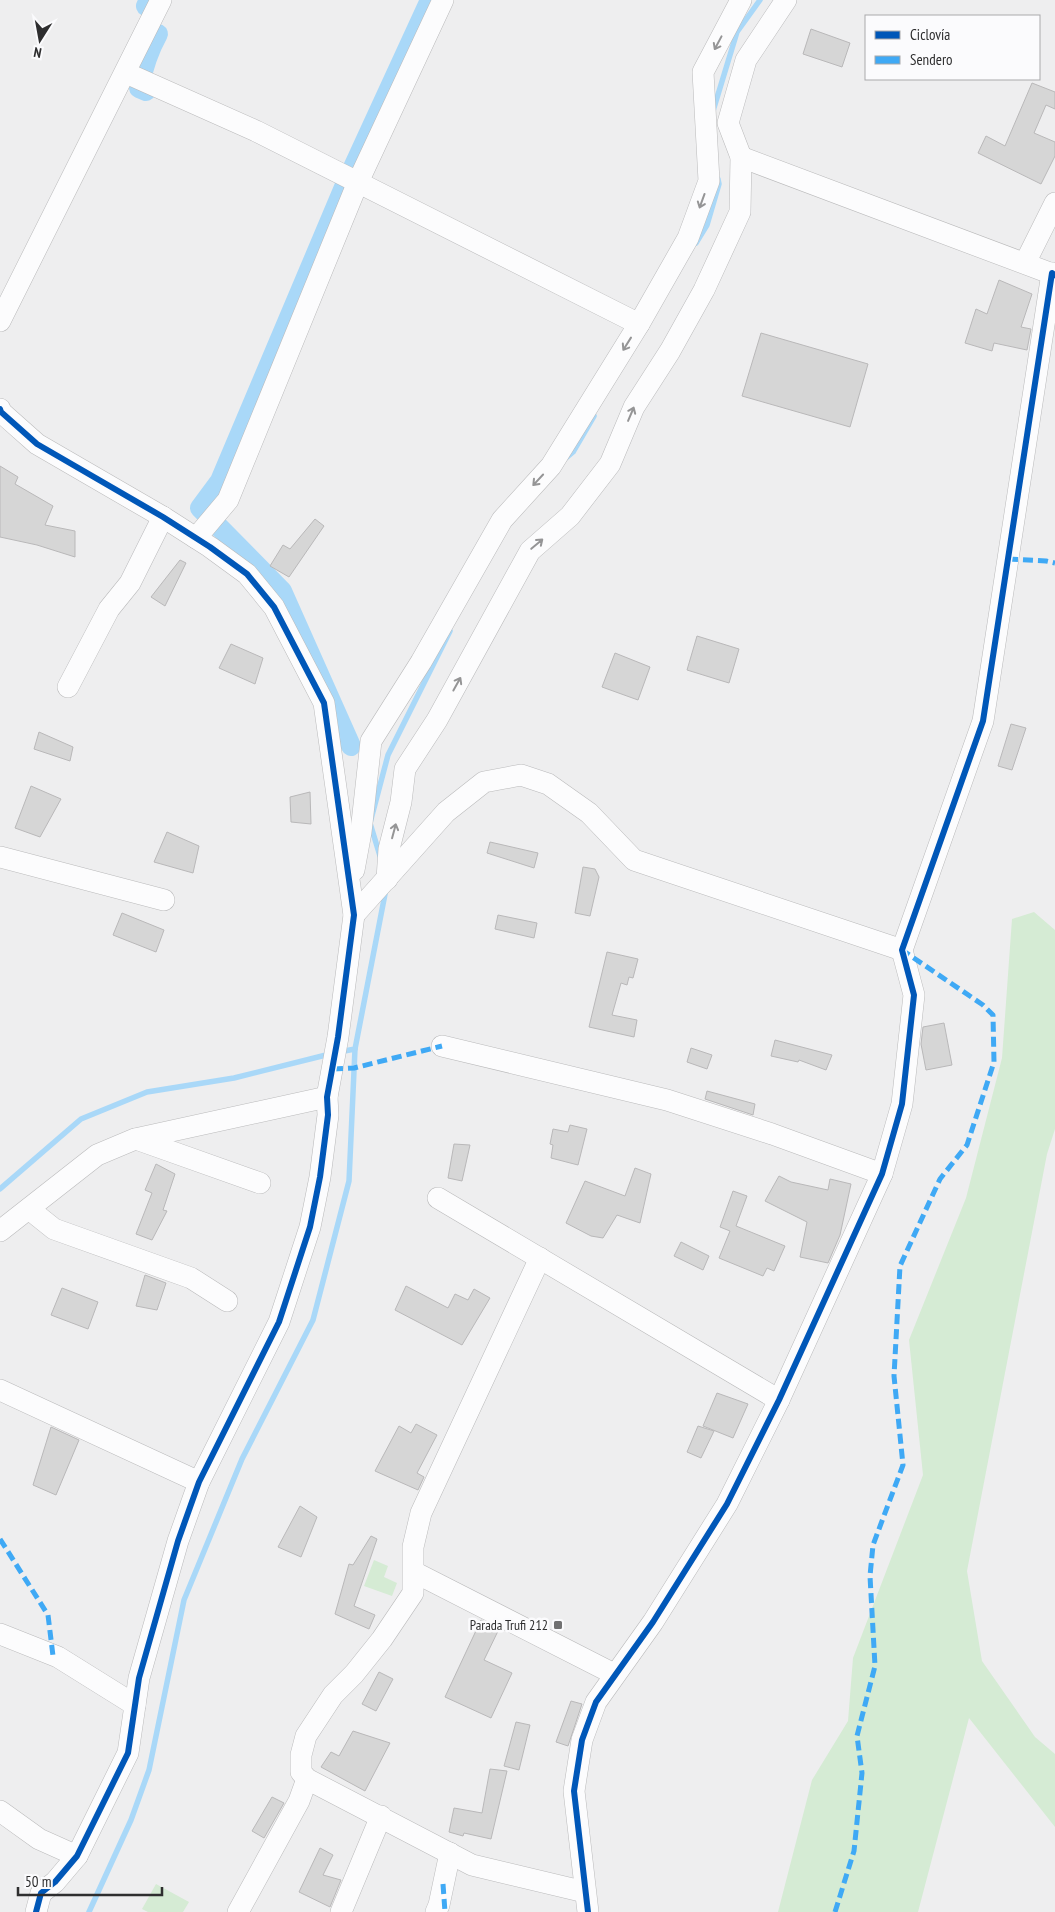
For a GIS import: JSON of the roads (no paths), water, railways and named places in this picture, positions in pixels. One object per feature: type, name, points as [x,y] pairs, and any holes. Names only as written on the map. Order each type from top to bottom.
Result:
[{"type":"street","points":[[0,321],[161,0]]},
{"type":"street","points":[[196,538],[228,500],[358,182],[443,0]]},
{"type":"street","points":[[350,887],[361,832],[371,741],[421,662],[502,520],[551,466],[639,324],[688,238],[709,181],[704,72],[741,0]]},
{"type":"street","points":[[387,879],[389,849],[401,802],[405,769],[437,720],[530,550],[570,516],[610,464],[634,407],[670,351],[704,290],[740,212],[741,157],[728,123],[746,60],[786,0]]},
{"type":"street","points":[[126,73],[256,131],[639,324]]},
{"type":"street","points":[[540,1258],[421,1513],[413,1547],[413,1593],[382,1639],[354,1674],[333,1695],[306,1736],[301,1755],[300,1772],[307,1779],[472,1865],[587,1902],[574,1791],[582,1740],[596,1702],[614,1674],[653,1622],[727,1504],[779,1400],[882,1174],[902,1104],[914,995],[902,950],[983,720],[1053,274],[741,157]]},
{"type":"street","points":[[1024,263],[1055,203]]},
{"type":"street","points":[[0,412],[37,444],[163,517],[247,574],[274,607],[324,703],[354,915],[334,1064],[327,1096],[328,1115],[317,1194],[310,1227],[279,1322],[199,1482],[178,1541],[139,1678],[128,1753],[77,1856],[55,1882],[42,1893],[36,1912]]},
{"type":"street","points":[[68,687],[109,609],[130,583],[163,517]]},
{"type":"street","points":[[354,915],[446,812],[484,782],[521,775],[548,784],[589,813],[634,860],[902,950]]},
{"type":"street","points":[[0,857],[164,900]]},
{"type":"street","points":[[442,1046],[667,1100],[772,1134],[882,1174]]},
{"type":"street","points":[[0,1231],[97,1155],[135,1139],[327,1096]]},
{"type":"street","points":[[135,1139],[260,1183]]},
{"type":"street","points":[[438,1198],[779,1400]]},
{"type":"street","points":[[29,1209],[54,1229],[191,1278],[227,1301]]},
{"type":"street","points":[[0,1390],[199,1482]]},
{"type":"street","points":[[414,1572],[614,1674]]},
{"type":"street","points":[[0,1634],[58,1657],[135,1705]]},
{"type":"street","points":[[238,1912],[299,1801],[307,1779]]},
{"type":"street","points":[[0,1811],[39,1839],[77,1856]]},
{"type":"street","points":[[341,1912],[381,1816]]},
{"type":"street","points":[[436,1912],[450,1853]]},
{"type":"waterway","points":[[146,6],[149,0]]},
{"type":"waterway","points":[[204,512],[200,508],[220,481],[345,185],[430,0]]},
{"type":"waterway","points":[[713,111],[737,32],[760,0]]},
{"type":"waterway","points":[[146,91],[139,88],[146,60],[158,34]]},
{"type":"waterway","points":[[696,243],[707,225],[719,184],[718,179]]},
{"type":"waterway","points":[[566,458],[573,452],[594,416]]},
{"type":"waterway","points":[[219,527],[282,591],[351,746]]},
{"type":"waterway","points":[[380,856],[370,823],[388,755],[450,631]]},
{"type":"waterway","points":[[339,1052],[355,1049],[386,889]]},
{"type":"waterway","points":[[89,1912],[131,1820],[149,1770],[184,1600],[242,1459],[313,1320],[349,1181],[355,1049]]},
{"type":"waterway","points":[[0,1189],[81,1119],[147,1092],[234,1078],[330,1054]]},
{"type":"place","name":"Parada Trufi 212","points":[[558,1625]]}]
